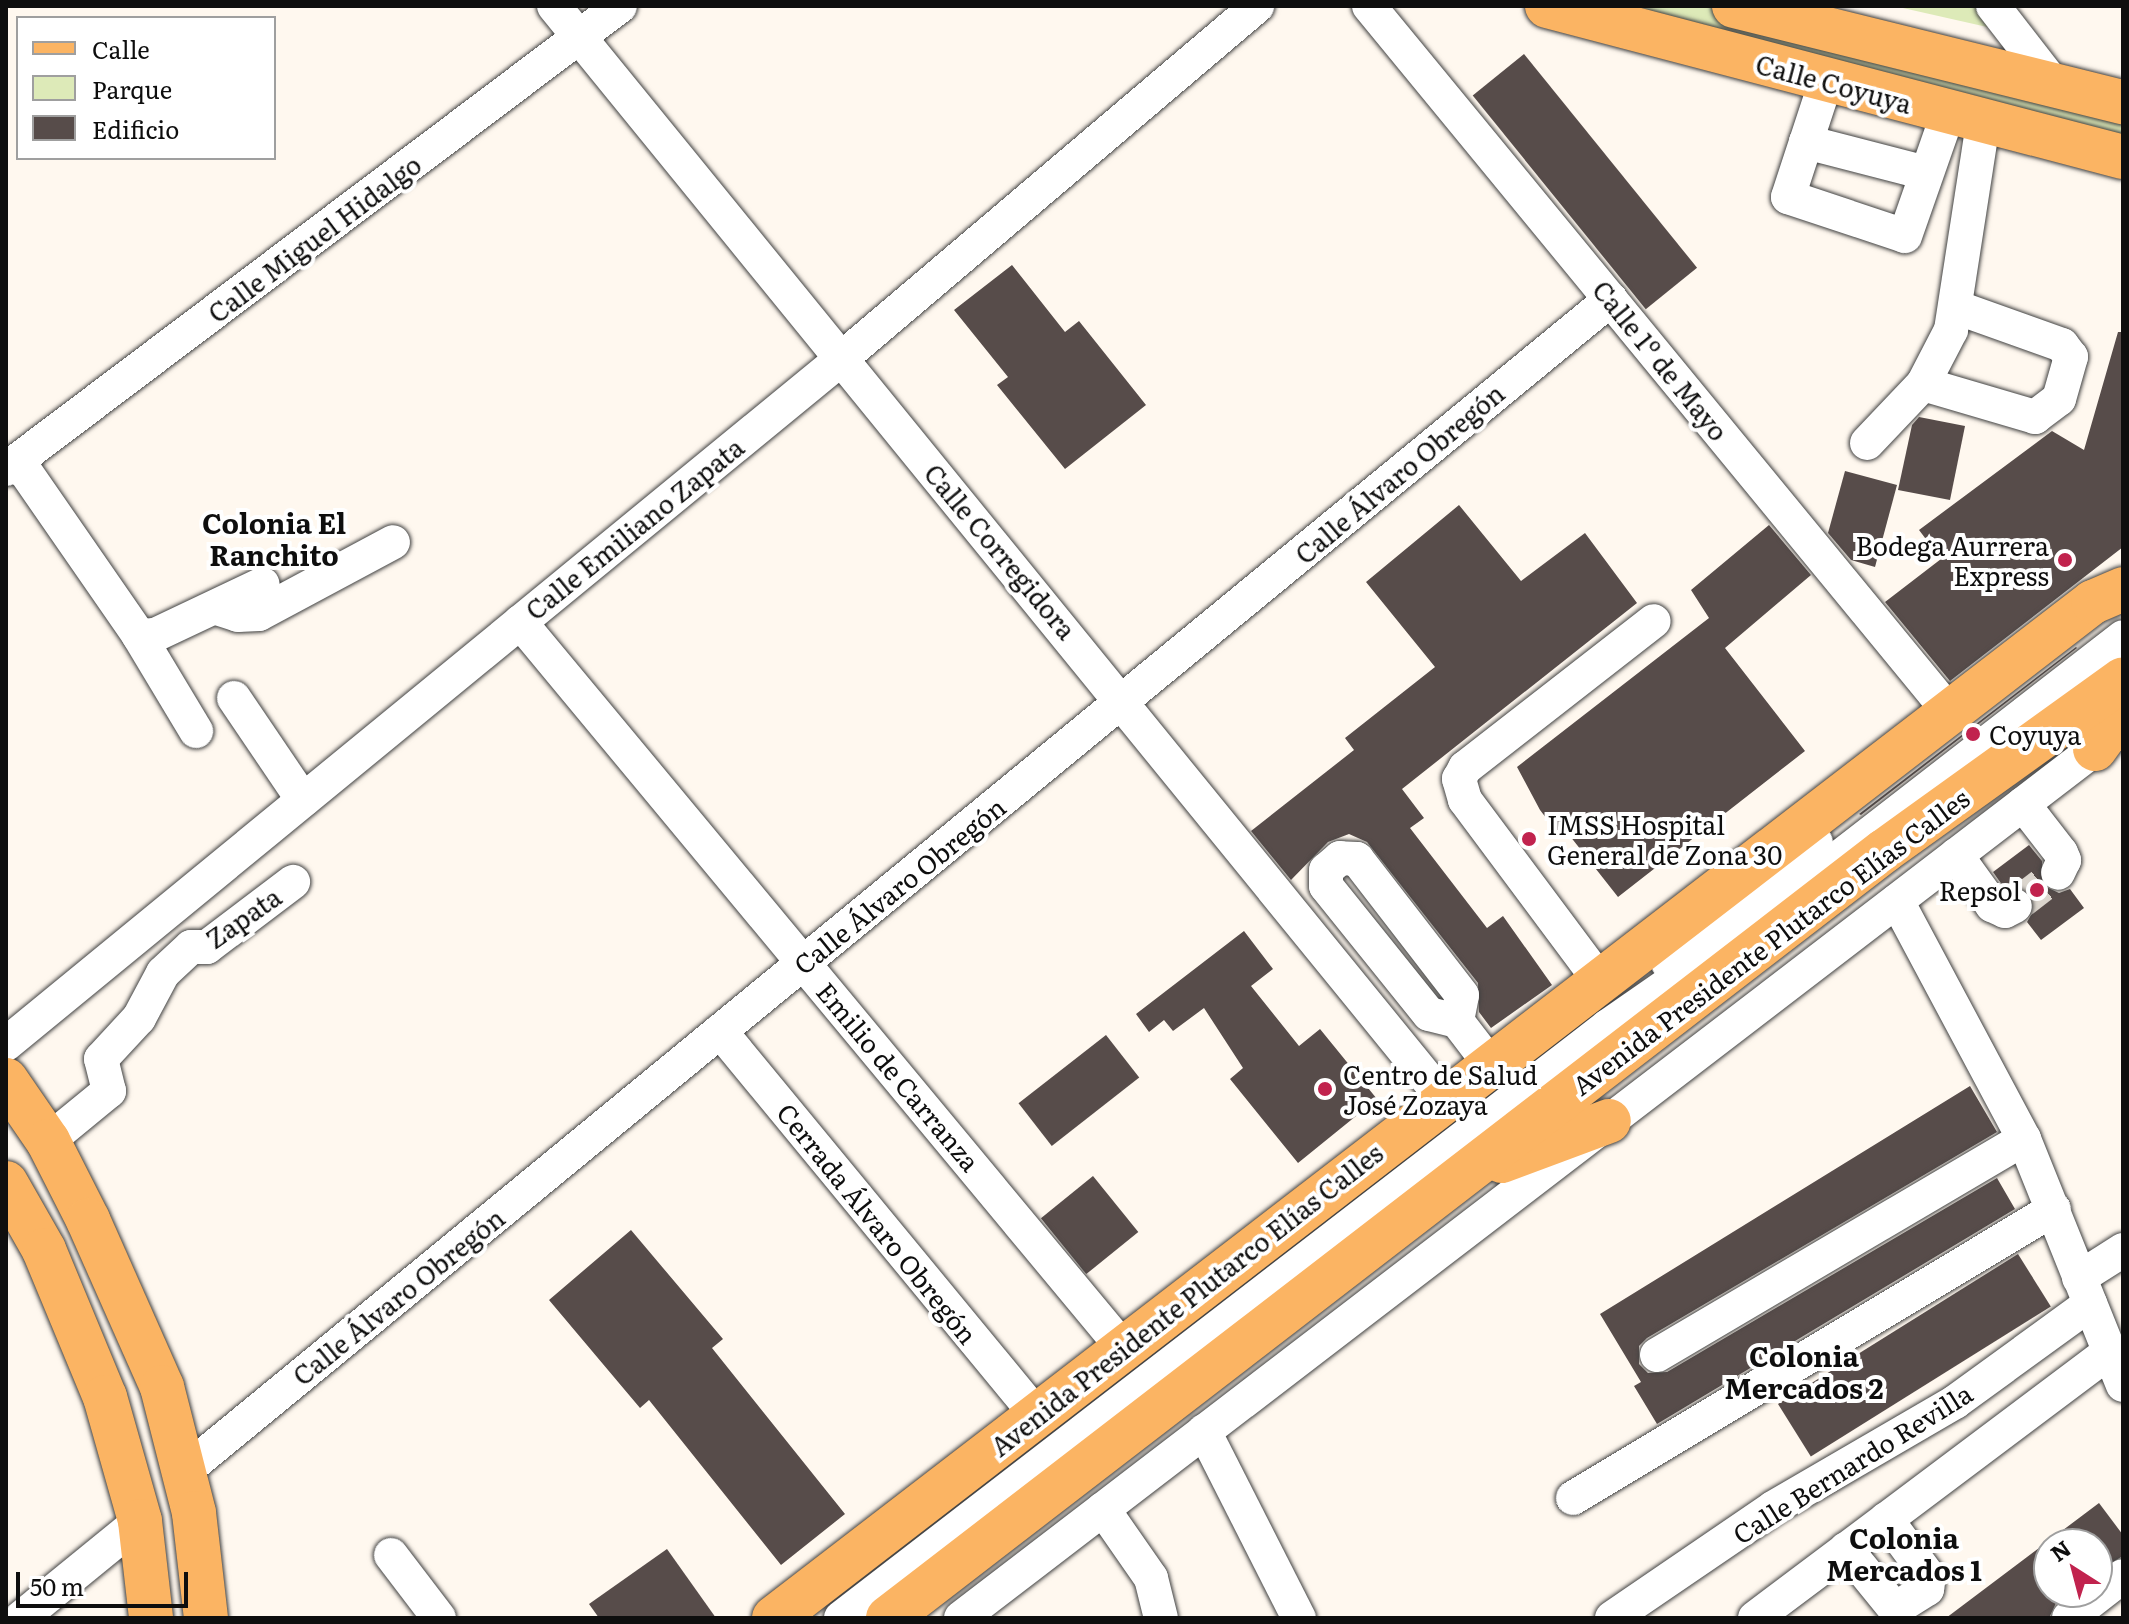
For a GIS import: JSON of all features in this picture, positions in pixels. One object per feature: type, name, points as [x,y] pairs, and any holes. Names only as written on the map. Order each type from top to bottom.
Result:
[{"type":"main road","name":"Calle Coyuya","points":[[1547,6],[2123,157]]},
{"type":"main road","name":"Calle Coyuya","points":[[1749,8],[2123,102]]},
{"type":"main road","name":"Avenida Presidente Plutarco Elías Calles","points":[[774,1618],[1444,1099],[1951,714],[2116,595]]},
{"type":"main road","name":"Avenida Presidente Plutarco Elías Calles","points":[[888,1618],[1884,851],[2123,679]]},
{"type":"main road","points":[[2109,738],[2123,710]]},
{"type":"main road","points":[[6,1080],[48,1141],[126,1297],[162,1387],[186,1470],[206,1618]]},
{"type":"main road","points":[[1458,1177],[1609,1121]]},
{"type":"main road","points":[[6,1183],[80,1329],[125,1459],[140,1521],[151,1618]]},
{"type":"street","name":"Calle Corregidora","points":[[554,6],[1124,700],[1444,1099]]},
{"type":"street","name":"Calle Miguel Hidalgo","points":[[12,465],[620,6]]},
{"type":"street","name":"Calle Emiliano Zapata","points":[[6,1044],[841,359],[1257,6]]},
{"type":"street","name":"Calle 1º de Mayo","points":[[1369,6],[1951,714]]},
{"type":"street","points":[[1993,6],[2055,86]]},
{"type":"street","points":[[1826,81],[1788,197],[1866,226],[1905,236],[1926,173],[1965,118]]},
{"type":"street","points":[[1867,443],[1923,384],[1951,330],[1956,307],[1965,118]]},
{"type":"street","points":[[1806,142],[1926,173]]},
{"type":"street","name":"Calle Álvaro Obregón","points":[[186,1470],[1611,299]]},
{"type":"street","points":[[1923,384],[2035,417],[2059,399],[2071,357],[2062,345],[1956,307]]},
{"type":"street","points":[[12,465],[139,636],[196,731]]},
{"type":"street","points":[[217,608],[238,615],[259,614],[393,542]]},
{"type":"street","points":[[139,636],[155,635],[263,584]]},
{"type":"street","points":[[1608,1026],[1672,959],[1726,913],[2093,626],[2116,595]]},
{"type":"street","points":[[1600,981],[1465,800],[1459,779],[1465,768],[1654,621]]},
{"type":"street","name":"Emilio de Carranza","points":[[520,622],[1123,1348]]},
{"type":"street","points":[[841,1618],[1608,1026],[1709,958],[2123,637]]},
{"type":"street","points":[[234,698],[303,800]]},
{"type":"street","name":"Avenida Presidente Plutarco Elías Calles","points":[[961,1618],[2109,738]]},
{"type":"street","points":[[2023,804],[2061,853],[2064,860],[2058,873]]},
{"type":"street","points":[[1956,855],[1992,905],[2005,911],[2015,906]]},
{"type":"street","points":[[1457,1021],[1462,995],[1357,859],[1340,858],[1326,870],[1326,886],[1429,1014],[1457,1021],[1490,1064]]},
{"type":"street","name":"Zapata","points":[[191,947],[207,947],[293,882]]},
{"type":"street","points":[[1897,901],[2024,1139],[2123,1385]]},
{"type":"street","points":[[48,1141],[109,1091],[101,1059],[139,1018],[163,973],[191,947],[167,912]]},
{"type":"street","name":"Cerrada Álvaro Obregón","points":[[720,1031],[1036,1415]]},
{"type":"street","points":[[1657,1355],[2024,1139]]},
{"type":"street","points":[[1573,1498],[2054,1209]]},
{"type":"street","name":"Calle Bernardo Revilla","points":[[1612,1618],[1773,1508],[1955,1402],[2085,1291],[2123,1250]]},
{"type":"street","points":[[1755,1618],[2110,1351]]},
{"type":"street","points":[[1204,1431],[1299,1618]]},
{"type":"street","points":[[1103,1509],[1151,1578],[1161,1618]]},
{"type":"street","points":[[1846,1549],[1895,1609],[1927,1589],[1929,1577],[1886,1519]]},
{"type":"street","points":[[21,1618],[140,1521]]},
{"type":"street","points":[[391,1555],[439,1618]]},
{"type":"street","points":[[2069,1618],[2123,1576]]},
{"type":"green space","points":[[1614,6],[1716,6],[2123,106],[2123,136]]},
{"type":"green space","points":[[1894,6],[1977,6],[1996,29]]},
{"type":"building","points":[[1524,54],[1697,268],[1646,309],[1473,96]]},
{"type":"building","points":[[1012,265],[1065,332],[1079,321],[1146,405],[1065,469],[997,385],[1008,377],[954,310]]},
{"type":"building","points":[[2118,332],[2123,332],[2123,547],[1950,681],[1885,602],[1941,559],[1919,530],[2052,431],[2084,450]]},
{"type":"building","points":[[1919,417],[1965,426],[1950,500],[1898,490],[1912,425]]},
{"type":"building","points":[[1845,471],[1897,485],[1875,567],[1851,560],[1828,533]]},
{"type":"building","points":[[1459,505],[1521,581],[1585,533],[1637,603],[1402,789],[1424,818],[1410,828],[1487,928],[1503,916],[1552,985],[1491,1028],[1479,1012],[1478,983],[1367,842],[1349,834],[1328,842],[1291,880],[1251,831],[1354,750],[1345,738],[1435,667],[1366,582]]},
{"type":"building","points":[[1769,525],[1811,575],[1725,648],[1805,751],[1618,897],[1566,831],[1560,836],[1540,810],[1517,767],[1709,618],[1691,590]]},
{"type":"building","points":[[2076,647],[1861,815],[1859,814]]},
{"type":"building","name":"Repsol","points":[[2029,845],[2042,861],[2042,885],[2059,893],[2070,889],[2084,908],[2041,940],[2027,922],[2035,908],[2032,896],[2017,886],[2005,889],[1993,872]]},
{"type":"building","points":[[1244,931],[1273,969],[1251,986],[1299,1046],[1320,1029],[1377,1099],[1298,1163],[1230,1079],[1243,1068],[1204,1008],[1173,1031],[1164,1020],[1149,1032],[1136,1014]]},
{"type":"building","points":[[1106,1035],[1139,1078],[1052,1146],[1019,1103]]},
{"type":"building","points":[[1970,1086],[1997,1132],[1647,1338],[1639,1346],[1639,1364],[1648,1373],[1667,1372],[1997,1178],[2015,1209],[1657,1424],[1634,1386],[1641,1382],[1600,1314]]},
{"type":"building","points":[[1093,1176],[1138,1232],[1086,1274],[1041,1218]]},
{"type":"building","points":[[631,1230],[723,1339],[712,1348],[845,1514],[781,1565],[649,1400],[640,1408],[549,1300]]},
{"type":"building","points":[[2018,1254],[2051,1307],[1811,1457],[1778,1404]]},
{"type":"building","points":[[2099,1503],[2123,1535],[2123,1556],[2113,1562],[2113,1528],[2066,1528]]},
{"type":"building","points":[[667,1549],[716,1618],[599,1618],[589,1604]]},
{"type":"building","points":[[2033,1553],[2033,1608],[2054,1608],[2049,1618],[1946,1618]]},
{"type":"tunnel","points":[[2015,906],[2058,873]]},
{"type":"place","name":"Bodega Aurrera Express","points":[[2065,560]]},
{"type":"place","name":"Coyuya","points":[[1973,734]]},
{"type":"place","name":"IMSS Hospital General de Zona 30","points":[[1529,839]]},
{"type":"place","name":"Repsol","points":[[2037,890]]},
{"type":"place","name":"Centro de Salud José Zozaya","points":[[1325,1089]]},
{"type":"district","name":"Colonia El Ranchito","points":[[274,538]]},
{"type":"district","name":"Colonia Mercados 2","points":[[1804,1371]]},
{"type":"district","name":"Colonia Mercados 1","points":[[1904,1553]]}]
